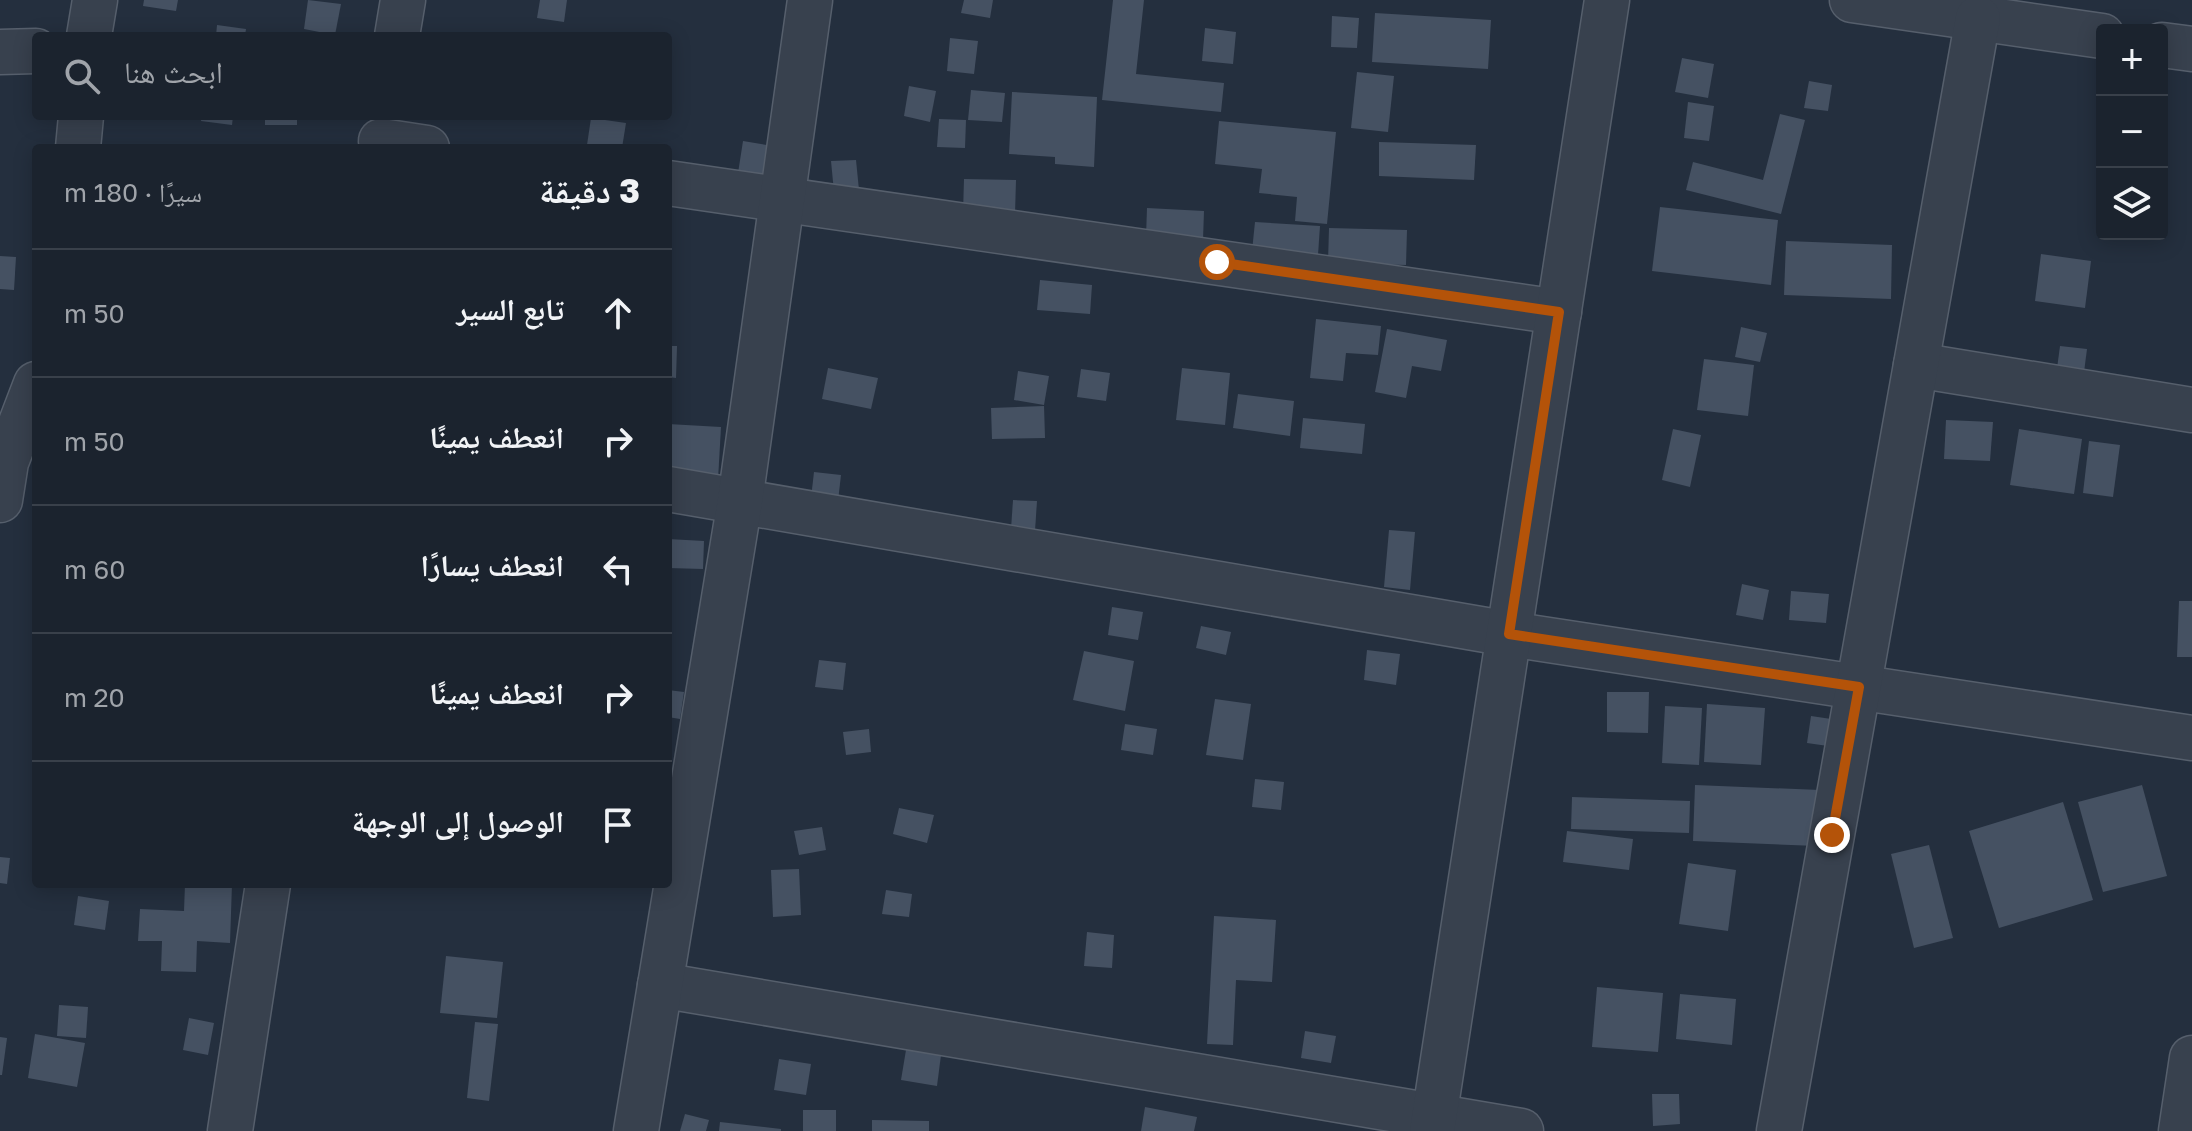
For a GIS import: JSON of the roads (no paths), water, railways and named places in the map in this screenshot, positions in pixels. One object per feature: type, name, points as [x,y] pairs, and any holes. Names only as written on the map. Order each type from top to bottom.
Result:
[{"type":"street","points":[[90,32],[95,0]]},
{"type":"street","points":[[398,32],[403,0]]},
{"type":"street","points":[[636,1131],[740,501],[810,0]]},
{"type":"street","points":[[1433,1124],[1607,0]]},
{"type":"street","points":[[1852,0],[2096,35]]},
{"type":"street","points":[[1779,1131],[1978,18]]},
{"type":"street","points":[[2168,46],[2192,49]]},
{"type":"street","points":[[0,52],[32,51]]},
{"type":"street","points":[[78,144],[81,120]]},
{"type":"street","points":[[382,135],[413,144]]},
{"type":"street","points":[[672,184],[1559,312]]},
{"type":"street","points":[[1916,365],[2192,410]]},
{"type":"street","points":[[2,475],[32,397]]},
{"type":"street","points":[[672,490],[1509,634],[2192,738]]},
{"type":"street","points":[[230,1131],[267,888]]},
{"type":"street","points":[[660,985],[1433,1124],[1521,1131]]},
{"type":"street","points":[[2181,1131],[2192,1058]]}]
